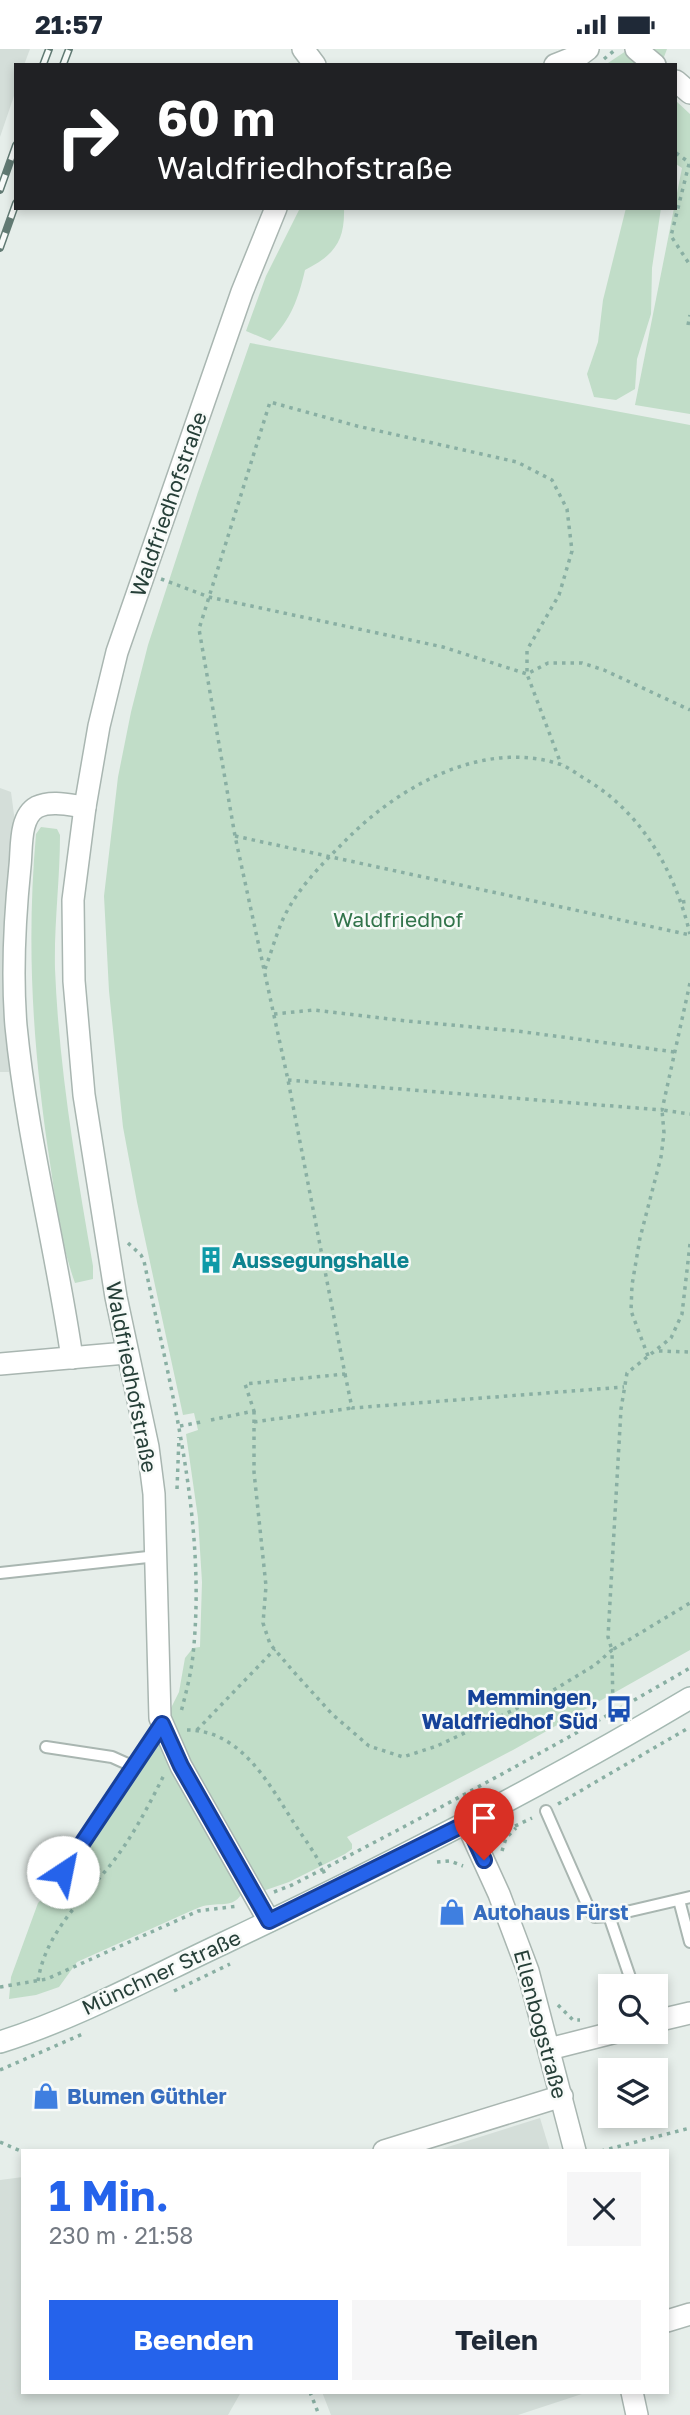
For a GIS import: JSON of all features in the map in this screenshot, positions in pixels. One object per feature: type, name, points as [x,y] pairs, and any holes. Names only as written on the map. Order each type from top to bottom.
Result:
[{"type":"street","points":[[560,63],[588,49]]},
{"type":"street","points":[[636,49],[653,63]]},
{"type":"street","name":"Waldfriedhofstraße","points":[[269,1921],[174,1750],[171,1719],[158,1674],[154,1494],[148,1447],[126,1353],[90,1146],[74,981],[73,899],[85,807],[105,696],[117,652],[238,303],[275,210]]},
{"type":"street","points":[[72,1358],[33,1143],[16,1024],[18,888],[25,822],[36,807],[54,803],[85,807]]},
{"type":"street","points":[[0,1364],[126,1353]]},
{"type":"street","name":"Münchner Straße","points":[[0,2042],[79,2011],[467,1823],[690,1698]]},
{"type":"street","name":"Ellenbogstraße","points":[[467,1823],[518,1940],[538,2004],[575,2149]]},
{"type":"street","points":[[668,2018],[690,2013]]},
{"type":"street","points":[[550,2049],[598,2037]]},
{"type":"street","points":[[390,2149],[562,2096]]},
{"type":"street","points":[[669,2320],[690,2314]]},
{"type":"street","points":[[632,2394],[637,2415]]},
{"type":"lane","points":[[0,1573],[157,1556]]},
{"type":"lane","points":[[56,1879],[132,1766],[171,1719]]},
{"type":"lane","points":[[46,1747],[112,1757],[132,1766]]},
{"type":"lane","points":[[546,1811],[595,1917],[684,1898],[690,1942]]},
{"type":"lane","points":[[609,1916],[629,1974]]},
{"type":"path","points":[[689,163],[671,236],[690,265]]},
{"type":"path","points":[[688,325],[690,314]]},
{"type":"path","points":[[352,1408],[288,1080],[235,836],[199,629],[270,402],[357,426],[517,462],[552,480],[567,509],[572,551],[559,594],[527,650],[527,674],[561,764]]},
{"type":"path","points":[[156,577],[209,597],[443,647],[527,674],[548,663],[582,663],[604,670],[690,709]]},
{"type":"path","points":[[235,836],[329,857],[690,935],[682,902],[656,848],[628,812],[596,786],[561,764],[530,758],[493,758],[463,766],[417,786],[382,807],[329,857],[306,883],[283,919],[265,971]]},
{"type":"path","points":[[682,902],[690,901]]},
{"type":"path","points":[[648,1357],[631,1311],[632,1285],[640,1238],[661,1157],[664,1133],[662,1110],[690,983]]},
{"type":"path","points":[[274,1014],[314,1010],[517,1031],[676,1052]]},
{"type":"path","points":[[288,1080],[690,1114]]},
{"type":"path","points":[[125,1238],[128,1245],[141,1255],[144,1261],[180,1426],[189,1488],[196,1597],[193,1654],[171,1719]]},
{"type":"path","points":[[613,1713],[612,1650],[608,1637],[624,1387],[627,1373],[671,1338],[682,1314],[690,1244]]},
{"type":"path","points":[[657,1351],[690,1352]]},
{"type":"path","points":[[345,1374],[245,1384],[254,1411],[254,1472],[266,1586],[263,1623],[270,1644],[332,1714],[369,1746],[403,1757],[437,1746],[547,1694],[596,1665],[612,1650],[690,1603]]},
{"type":"path","points":[[254,1422],[352,1408],[624,1387]]},
{"type":"path","points":[[211,1420],[254,1411]]},
{"type":"path","points":[[180,1426],[201,1422]]},
{"type":"path","points":[[177,1489],[180,1426]]},
{"type":"path","points":[[197,1730],[275,1649]]},
{"type":"path","points":[[0,1987],[38,1981],[198,1912],[239,1906],[292,1885],[437,1810],[690,1668]]},
{"type":"path","points":[[38,1981],[43,1958],[59,1930],[131,1836],[162,1779],[174,1750],[187,1730],[216,1736],[242,1752],[258,1769],[323,1869],[332,1890]]},
{"type":"path","points":[[435,1862],[450,1861],[466,1868]]},
{"type":"path","points":[[555,2001],[573,2020],[582,2020]]},
{"type":"path","points":[[609,2149],[690,2129]]},
{"type":"path","points":[[0,2142],[21,2151]]},
{"type":"path","points":[[311,2394],[319,2415]]},
{"type":"shaded area","points":[[0,49],[30,49],[25,63],[14,63],[14,96],[0,137]]},
{"type":"shaded area","points":[[0,788],[11,792],[15,822],[6,922],[9,1072],[0,1072]]},
{"type":"shaded area","points":[[540,2118],[549,2149],[441,2149]]},
{"type":"shaded area","points":[[21,2177],[21,2394],[240,2394],[228,2415],[0,2415],[0,2180]]},
{"type":"shaded area","points":[[323,2394],[582,2394],[518,2415],[331,2415]]},
{"type":"green space","points":[[629,49],[667,49],[662,63],[608,63]]},
{"type":"green space","points":[[677,102],[690,114],[690,414],[635,405],[674,210],[677,210],[682,168],[677,165]]},
{"type":"green space","points":[[299,210],[344,210],[340,239],[330,253],[305,270],[293,309],[270,341],[246,331],[266,276]]},
{"type":"green space","points":[[626,210],[661,210],[652,268],[651,314],[637,359],[635,389],[616,400],[594,397],[587,374],[598,342],[603,300]]},
{"type":"green space","name":"Waldfriedhof","points":[[250,343],[690,425],[690,1650],[513,1750],[347,1837],[352,1849],[345,1854],[289,1882],[263,1891],[197,1776],[171,1720],[171,1708],[179,1692],[185,1658],[193,1648],[200,1647],[202,1582],[198,1518],[186,1434],[198,1430],[194,1413],[183,1415],[123,1127],[109,991],[104,896],[118,777],[148,645]]},
{"type":"green space","points":[[41,827],[57,829],[60,835],[55,952],[57,1006],[69,1118],[93,1266],[93,1279],[75,1283],[57,1208],[35,1039],[33,876],[36,834]]},
{"type":"green space","points":[[155,1744],[161,1744],[242,1893],[232,1902],[199,1908],[77,1962],[59,1987],[36,1995],[9,1999],[11,1977],[38,1903],[63,1877],[96,1835]]},
{"type":"railway","points":[[44,63],[49,49]]},
{"type":"railway","points":[[64,63],[69,49]]},
{"type":"railway","points":[[0,190],[14,151]]},
{"type":"railway","points":[[0,248],[14,209]]},
{"type":"place","name":"Aussegungshalle","points":[[211,1260]]},
{"type":"place","name":"Memmingen, Waldfriedhof Süd","points":[[619,1709]]},
{"type":"place","name":"Autohaus Fürst","points":[[452,1912]]},
{"type":"place","name":"Blumen Güthler","points":[[46,2096]]},
{"type":"route","points":[[63,1872],[162,1724],[181,1766],[269,1921],[467,1823],[484,1860]]}]
